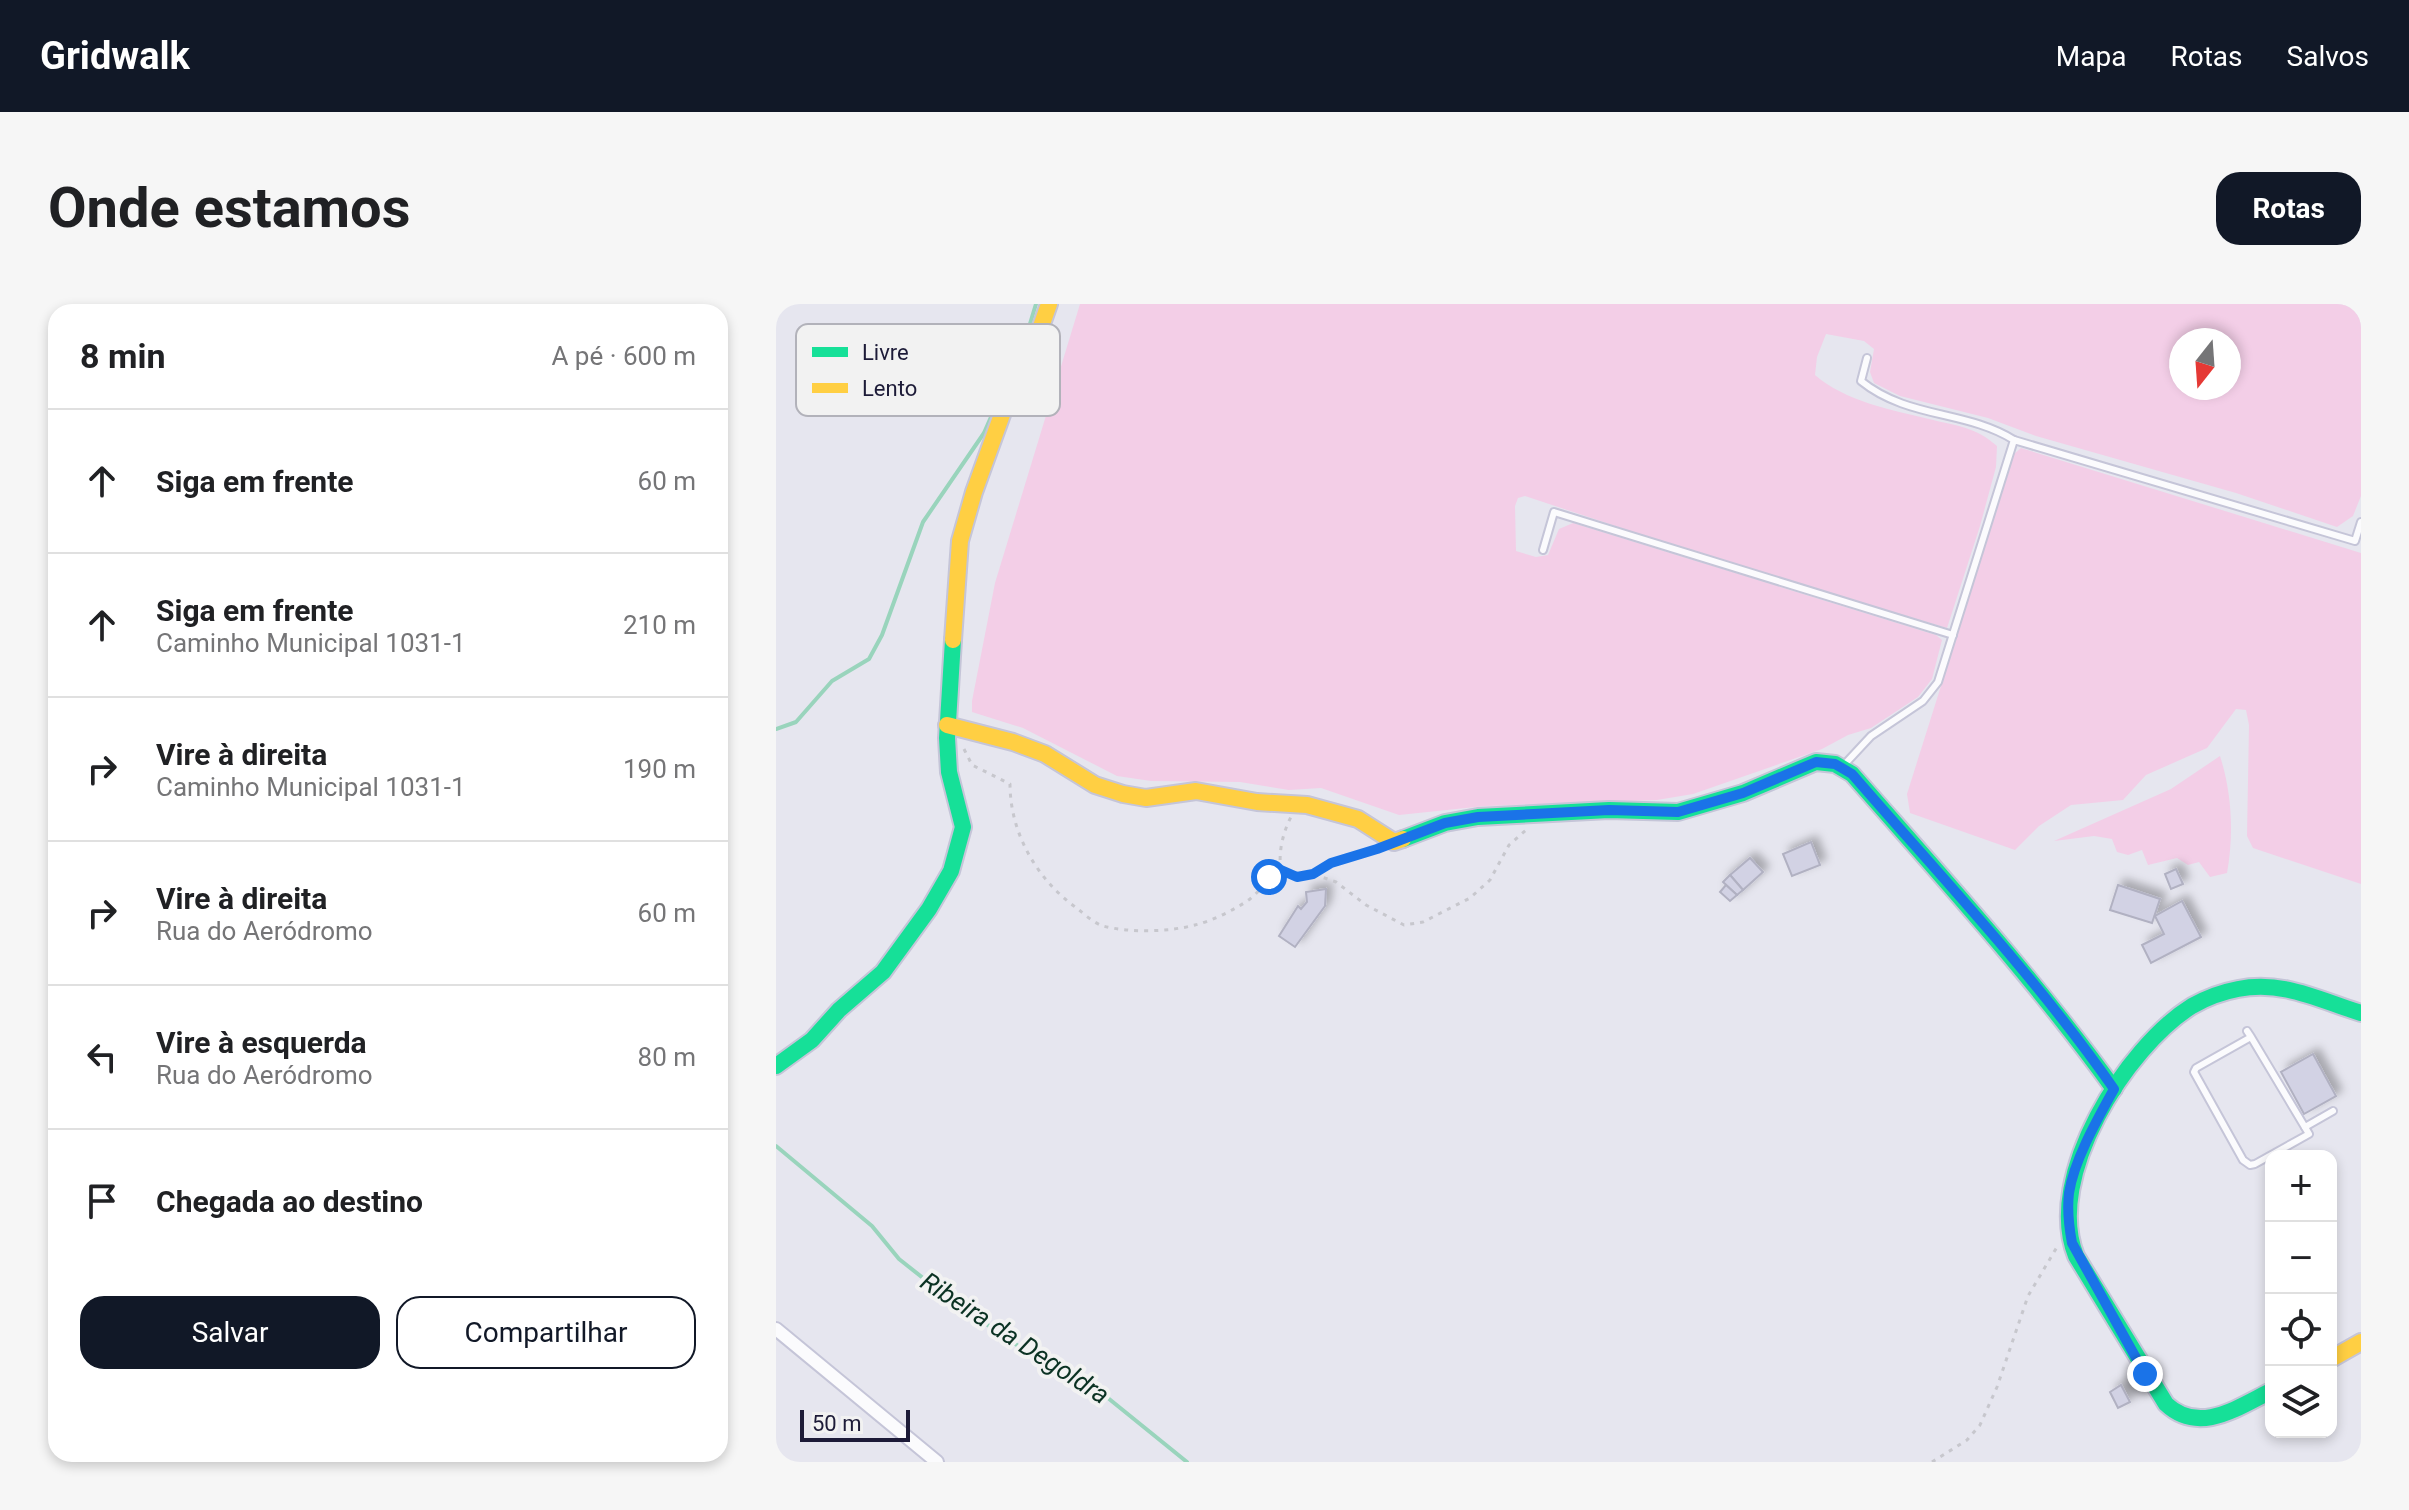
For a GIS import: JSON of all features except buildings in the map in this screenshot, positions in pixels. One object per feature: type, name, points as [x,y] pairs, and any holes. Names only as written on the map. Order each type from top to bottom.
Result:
[{"type":"street","points":[[1042,324],[1049,304]]},
{"type":"street","points":[[776,1066],[812,1040],[839,1010],[883,972],[929,909],[951,871],[963,827],[949,772],[947,728],[958,565],[964,521],[1002,416]]},
{"type":"street","points":[[947,728],[1013,742],[1045,754],[1095,785],[1123,794],[1146,798],[1196,791],[1257,802],[1307,805],[1358,819],[1394,842],[1445,823],[1504,814],[1609,810],[1678,812],[1743,793],[1816,762],[1835,764],[1852,774],[2052,1003],[2114,1089]]},
{"type":"street","points":[[2265,1394],[2219,1415],[2198,1420],[2182,1417],[2166,1404],[2145,1374],[2072,1243],[2069,1191],[2082,1155],[2114,1089],[2157,1034],[2192,1006],[2224,993],[2270,985],[2361,1013]]},
{"type":"street","points":[[776,1329],[937,1462]]},
{"type":"street","points":[[2337,1356],[2361,1342]]},
{"type":"lane","points":[[1867,358],[1861,381],[1874,392],[1914,410],[1994,428],[2014,440],[2355,541],[2361,522]]},
{"type":"lane","points":[[1841,768],[1871,736],[1923,701],[1938,682],[2014,440]]},
{"type":"lane","points":[[1543,550],[1554,512],[1953,635]]},
{"type":"lane","points":[[2249,1034],[2305,1127],[2309,1134],[2250,1165],[2243,1160],[2194,1072],[2196,1068],[2249,1034]]},
{"type":"lane","points":[[2305,1127],[2333,1111]]},
{"type":"path","points":[[947,728],[967,752],[972,765],[1010,784],[1019,831],[1034,865],[1061,897],[1100,925],[1119,929],[1162,929],[1196,925],[1250,898],[1269,877],[1281,870]]},
{"type":"path","points":[[1281,870],[1279,860],[1285,828],[1291,817],[1307,805]]},
{"type":"path","points":[[1313,874],[1336,882],[1404,925],[1423,922],[1446,912],[1480,889],[1490,880],[1509,845],[1548,813]]},
{"type":"path","points":[[1281,870],[1297,877],[1313,874],[1331,863],[1394,842]]},
{"type":"path","points":[[1932,1462],[1967,1440],[1980,1425],[1997,1387],[2028,1296],[2058,1245]]},
{"type":"shaded area","points":[[1080,304],[2361,304],[2361,496],[2353,516],[2337,527],[2236,493],[2036,436],[1988,418],[1900,396],[1874,383],[1870,372],[1874,349],[1864,341],[1826,334],[1817,357],[1815,375],[1827,384],[1869,403],[1966,428],[1997,446],[1996,467],[1980,526],[1947,628],[1718,560],[1525,496],[1518,498],[1515,506],[1516,551],[1536,557],[1548,555],[1559,529],[1573,523],[1936,635],[1942,640],[1932,679],[1918,697],[1871,728],[1848,735],[1822,749],[1693,794],[1657,800],[1485,806],[1399,815],[1321,788],[1289,790],[1240,782],[1151,781],[1117,776],[1023,728],[972,712],[995,583],[1046,416],[1060,416],[1060,370]]},
{"type":"shaded area","points":[[2021,448],[2361,553],[2361,884],[2253,848],[2247,836],[2249,725],[2246,710],[2236,709],[2207,748],[2146,775],[2123,800],[2071,805],[2039,826],[2015,850],[1910,813],[1907,794],[2014,454]]},
{"type":"shaded area","points":[[2220,756],[2231,814],[2227,873],[2210,877],[2199,862],[2188,865],[2177,858],[2148,865],[2142,850],[2128,855],[2117,852],[2112,839],[2094,836],[2054,841],[2171,789]]},
{"type":"waterway","points":[[1030,324],[1036,304]]},
{"type":"waterway","points":[[776,729],[796,722],[832,681],[869,659],[882,635],[923,522],[984,433],[991,416]]},
{"type":"waterway","name":"Ribeira da Degoldra","points":[[776,1146],[872,1226],[899,1259],[947,1297],[1030,1354],[1103,1394],[1187,1462]]},
{"type":"traffic: fast","points":[[776,1066],[812,1040],[839,1010],[883,972],[929,909],[951,871],[963,827],[949,772],[947,738],[953,640]]},
{"type":"traffic: fast","points":[[1403,839],[1445,823],[1478,817],[1609,810],[1678,812],[1743,793],[1816,762],[1835,764],[1852,774],[1987,928],[2114,1089]]},
{"type":"traffic: fast","points":[[2265,1394],[2232,1411],[2205,1418],[2179,1413],[2166,1404],[2076,1256],[2069,1224],[2071,1189],[2081,1153],[2097,1117],[2118,1082],[2167,1025],[2192,1006],[2232,990],[2270,987],[2301,993],[2361,1013]]},
{"type":"traffic: slow","points":[[1042,324],[1049,304]]},
{"type":"traffic: slow","points":[[953,640],[960,541],[1001,416]]},
{"type":"traffic: slow","points":[[947,725],[1013,742],[1045,754],[1095,785],[1123,794],[1146,798],[1196,791],[1257,802],[1307,805],[1358,819],[1394,842],[1403,839]]},
{"type":"traffic: slow","points":[[2337,1356],[2361,1342]]},
{"type":"route","points":[[1269,877],[1281,870],[1297,877],[1313,874],[1331,863],[1445,823],[1504,814],[1609,810],[1678,812],[1743,793],[1816,762],[1835,764],[1852,774],[2052,1003],[2114,1089],[2082,1155],[2069,1191],[2069,1221],[2072,1243],[2093,1286],[2145,1374]]}]
